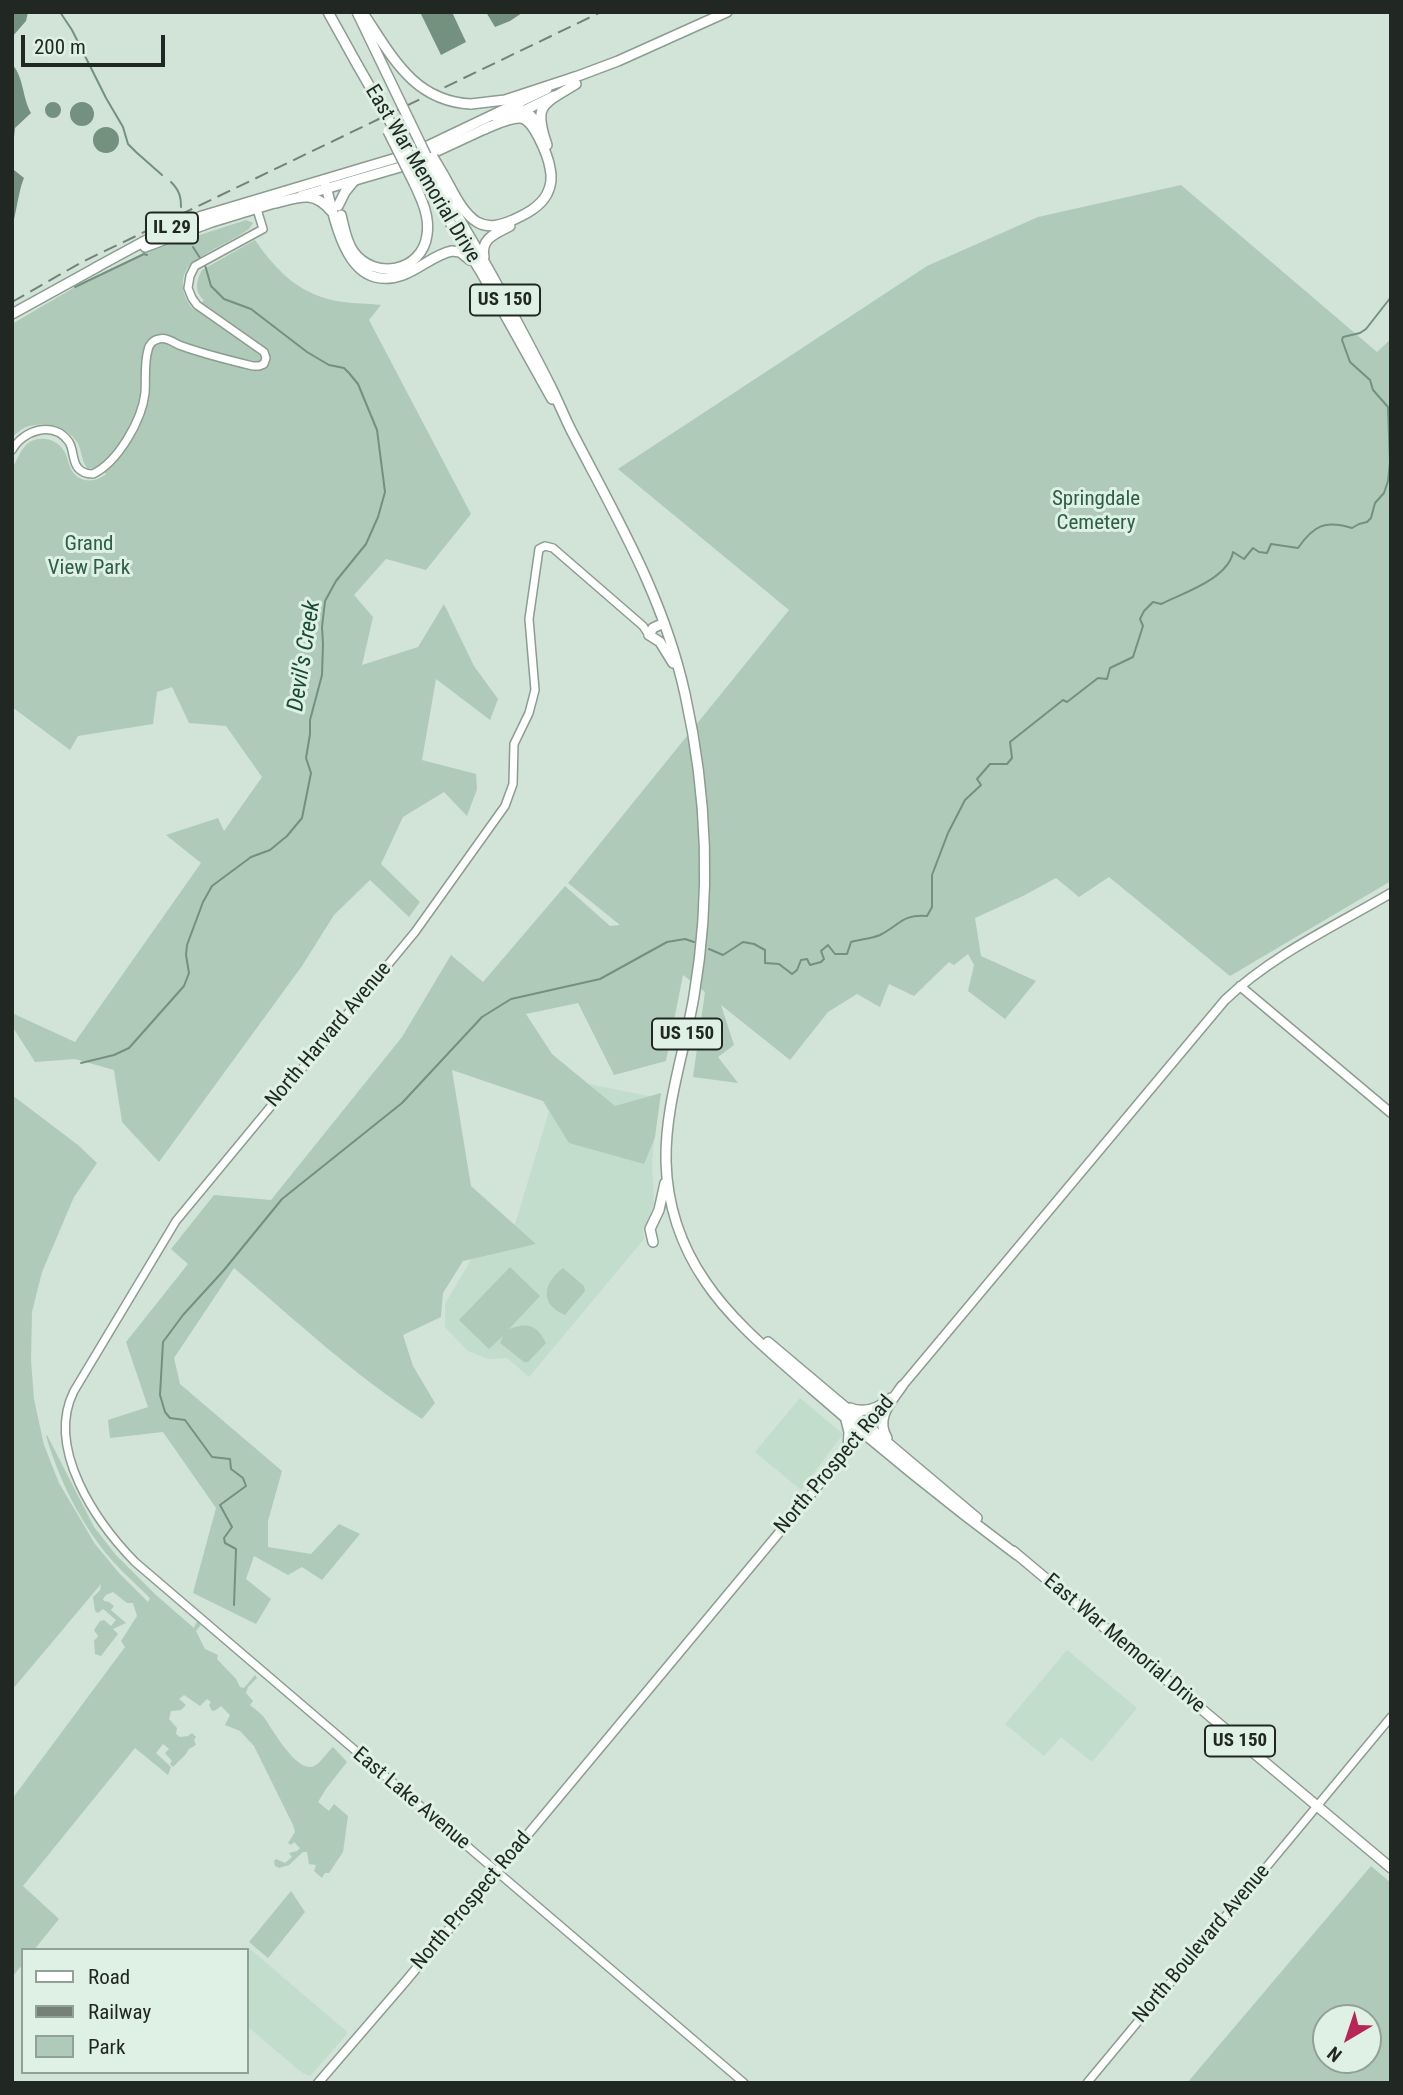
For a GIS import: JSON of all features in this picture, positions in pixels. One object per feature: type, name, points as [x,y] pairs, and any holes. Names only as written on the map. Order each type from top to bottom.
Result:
[{"type":"main road","points":[[328,12],[419,182],[426,212],[427,238],[422,251],[416,258],[396,269],[380,270],[365,263],[348,242],[328,183]]},
{"type":"main road","points":[[360,12],[411,79],[447,101],[471,104],[505,100],[576,81]]},
{"type":"main road","name":"US 150","points":[[360,12],[403,106],[439,175]]},
{"type":"main road","name":"IL 29","points":[[256,204],[276,202],[413,153],[727,12]]},
{"type":"main road","points":[[495,290],[484,255],[484,245],[492,236],[536,213],[548,200],[555,181],[555,169],[541,127],[540,115],[550,101],[576,81]]},
{"type":"main road","name":"IL 29","points":[[12,314],[95,268],[256,204],[328,183],[354,181],[428,157],[525,110],[576,81]]},
{"type":"main road","points":[[494,116],[509,110],[525,110],[534,117],[551,157]]},
{"type":"main road","points":[[439,175],[466,212],[484,225],[501,225],[540,204],[547,193],[551,174],[547,158],[531,124],[519,118],[485,129]]},
{"type":"main road","name":"East War Memorial Drive","points":[[439,175],[546,391],[570,427],[631,542],[664,622],[685,696],[701,795],[705,848],[704,912],[693,1001],[669,1121],[666,1168],[671,1203],[683,1241],[706,1282],[767,1349],[843,1416],[866,1429],[918,1468],[1017,1555],[1391,1868]]},
{"type":"main road","points":[[338,206],[354,181]]},
{"type":"main road","name":"East War Memorial Drive","points":[[419,182],[495,290]]},
{"type":"main road","points":[[328,183],[344,248],[359,268],[384,278],[401,275],[447,252],[456,251],[474,265],[495,290]]},
{"type":"main road","points":[[276,202],[304,197],[317,198],[330,208],[336,222]]},
{"type":"main road","points":[[664,622],[648,630],[667,652],[685,696]]},
{"type":"main road","name":"North Prospect Road","points":[[318,2083],[1210,1017],[1240,986],[1283,956],[1391,892]]},
{"type":"main road","points":[[1240,986],[1391,1113]]},
{"type":"main road","points":[[653,1242],[650,1229],[661,1206],[666,1168]]},
{"type":"main road","name":"East War Memorial Drive","points":[[729,1310],[841,1402],[931,1490],[1017,1555]]},
{"type":"main road","points":[[841,1402],[854,1410],[865,1411],[883,1405],[898,1390]]},
{"type":"main road","points":[[898,1390],[883,1415],[883,1429],[889,1440],[918,1468]]},
{"type":"main road","points":[[843,1416],[849,1432],[848,1450]]},
{"type":"street","points":[[12,450],[26,434],[49,430],[60,433],[67,439],[77,466],[83,472],[92,474],[106,467],[118,452],[141,409],[145,396],[147,352],[157,339],[166,339],[193,350],[253,366],[265,363],[267,358],[264,352],[203,310],[193,300],[188,283],[197,264],[263,229],[256,204]]},
{"type":"street","name":"North Harvard Avenue","points":[[92,1504],[71,1461],[65,1436],[68,1405],[79,1383],[177,1220],[415,932],[508,802],[513,781],[513,747],[530,710],[535,690],[529,619],[540,548],[553,548],[648,630]]},
{"type":"street","name":"East Lake Avenue","points":[[92,1504],[116,1540],[143,1570],[744,2083]]},
{"type":"street","name":"North Boulevard Avenue","points":[[1087,2083],[1391,1717]]},
{"type":"shaded area","points":[[12,12],[28,12],[26,21],[12,37]]},
{"type":"shaded area","points":[[420,12],[452,12],[466,42],[441,55]]},
{"type":"shaded area","points":[[486,12],[522,12],[522,13],[495,27]]},
{"type":"shaded area","points":[[12,64],[19,75],[31,113],[15,128],[12,156]]},
{"type":"shaded area","points":[[53,102],[61,110],[53,118],[45,110]]},
{"type":"shaded area","points":[[82,102],[90,106],[94,114],[90,122],[82,126],[74,122],[70,114],[74,106]]},
{"type":"shaded area","points":[[106,127],[115,131],[119,140],[115,149],[106,153],[97,149],[93,140],[97,131]]},
{"type":"shaded area","points":[[12,165],[24,178],[12,228]]},
{"type":"shaded area","points":[[559,1078],[658,1098],[652,1163],[654,1204],[643,1230],[644,1239],[529,1377],[507,1358],[488,1359],[468,1351],[445,1327],[445,1304],[476,1251],[503,1245],[516,1221]]},
{"type":"shaded area","points":[[800,1398],[843,1434],[801,1490],[755,1452]]},
{"type":"shaded area","points":[[1067,1650],[1137,1708],[1092,1762],[1061,1737],[1044,1756],[1005,1724]]},
{"type":"shaded area","points":[[250,1949],[346,2031],[347,2034],[310,2076],[301,2072],[248,2027]]},
{"type":"green space","name":"Springdale Cemetery","points":[[1181,185],[1377,352],[1391,339],[1391,881],[1230,976],[1109,877],[1079,897],[1056,878],[975,918],[981,956],[1036,981],[1005,1019],[968,991],[974,965],[968,954],[954,965],[949,962],[914,996],[889,984],[880,1007],[857,994],[828,1012],[790,1060],[721,1005],[734,1045],[718,1057],[738,1083],[693,1077],[705,992],[683,975],[666,1061],[614,1075],[578,1003],[526,1014],[552,1054],[615,1106],[661,1093],[655,1137],[644,1164],[569,1143],[543,1101],[452,1070],[471,1186],[536,1244],[463,1261],[443,1293],[441,1317],[403,1335],[413,1366],[435,1403],[422,1419],[349,1366],[234,1268],[174,1358],[180,1384],[282,1471],[268,1521],[268,1547],[311,1554],[339,1524],[360,1534],[322,1580],[302,1567],[288,1575],[254,1556],[246,1579],[271,1599],[256,1624],[193,1593],[216,1508],[163,1432],[110,1438],[108,1420],[148,1407],[126,1342],[188,1264],[171,1249],[214,1195],[271,1200],[402,1037],[451,955],[483,982],[565,886],[610,926],[620,925],[568,883],[789,610],[618,469],[927,266],[1038,217]]},
{"type":"green space","name":"Grand View Park","points":[[246,220],[253,223],[249,229],[201,257],[185,272],[184,292],[190,305],[194,310],[204,300],[197,286],[202,270],[255,240],[282,273],[303,288],[328,299],[381,305],[369,320],[471,514],[426,570],[386,559],[354,595],[373,617],[362,665],[418,647],[444,604],[474,666],[498,699],[490,720],[436,679],[422,760],[476,774],[477,789],[467,816],[444,792],[403,817],[381,864],[420,902],[409,917],[370,880],[334,915],[302,966],[159,1162],[122,1122],[114,1070],[75,1059],[35,1062],[12,1026],[12,1013],[75,1042],[201,863],[166,835],[218,818],[224,831],[262,777],[226,726],[189,723],[172,687],[157,692],[153,724],[78,736],[70,750],[12,707],[12,469],[28,443],[46,439],[60,446],[72,471],[80,478],[93,480],[106,474],[99,466],[95,469],[87,468],[77,442],[61,428],[33,425],[12,437],[12,324],[75,287],[144,253]]},
{"type":"green space","points":[[12,1095],[78,1145],[97,1163],[74,1197],[42,1272],[32,1312],[31,1360],[34,1399],[44,1445],[59,1483],[95,1544],[148,1602],[150,1598],[112,1561],[76,1508],[62,1480],[47,1435],[94,1527],[116,1555],[194,1628],[197,1621],[201,1625],[196,1631],[205,1649],[218,1655],[217,1659],[240,1687],[244,1688],[255,1675],[257,1678],[246,1693],[253,1701],[250,1705],[263,1716],[292,1757],[307,1767],[314,1766],[333,1747],[347,1762],[318,1802],[329,1811],[334,1804],[348,1816],[343,1852],[329,1873],[325,1873],[322,1878],[314,1871],[316,1865],[309,1864],[307,1852],[303,1852],[289,1865],[279,1868],[275,1866],[276,1859],[285,1863],[292,1857],[289,1853],[300,1848],[294,1842],[291,1845],[288,1843],[295,1832],[293,1825],[254,1746],[240,1731],[225,1725],[230,1715],[221,1706],[212,1711],[209,1705],[211,1702],[207,1699],[200,1706],[184,1695],[179,1699],[186,1705],[181,1710],[171,1711],[169,1719],[177,1728],[176,1734],[180,1737],[192,1733],[196,1737],[196,1745],[173,1767],[170,1764],[172,1761],[165,1753],[169,1749],[163,1744],[156,1753],[171,1767],[168,1775],[135,1748],[23,1886],[59,1919],[36,1948],[21,1948],[21,1966],[12,1977],[12,1799],[125,1647],[121,1641],[137,1616],[133,1603],[127,1603],[113,1592],[103,1599],[114,1606],[111,1610],[126,1623],[113,1629],[118,1634],[101,1656],[95,1654],[94,1641],[98,1636],[94,1630],[100,1621],[104,1620],[111,1626],[116,1620],[103,1609],[98,1613],[95,1611],[93,1597],[100,1590],[101,1584],[12,1690]]},
{"type":"green space","points":[[510,1267],[540,1296],[509,1329],[530,1326],[542,1336],[546,1343],[528,1362],[524,1362],[500,1343],[503,1336],[489,1349],[459,1320]]},
{"type":"green space","points":[[563,1268],[584,1286],[585,1291],[565,1315],[551,1305],[547,1293],[551,1280]]},
{"type":"green space","points":[[1371,1866],[1391,1883],[1391,2083],[1187,2083]]},
{"type":"green space","points":[[291,1891],[305,1912],[268,1958],[249,1942]]},
{"type":"waterway","name":"Devil's Creek","points":[[60,12],[123,127],[128,144],[162,175]]},
{"type":"waterway","name":"Devil's Creek","points":[[171,182],[179,193],[181,207]]},
{"type":"waterway","name":"Devil's Creek","points":[[193,247],[202,261]]},
{"type":"waterway","points":[[75,287],[144,254],[147,255]]},
{"type":"waterway","name":"Devil's Creek","points":[[81,1063],[114,1055],[129,1048],[184,986],[189,973],[187,945],[212,886],[251,857],[270,850],[287,836],[302,818],[311,773],[306,758],[310,720],[322,675],[325,601],[336,581],[366,544],[385,492],[377,430],[358,384],[344,368],[329,365],[307,352],[251,309],[224,299],[211,286],[205,265]]},
{"type":"waterway","points":[[709,949],[723,955],[743,942],[754,944],[765,950],[765,963],[779,964],[792,974],[801,960],[807,959],[810,965],[821,962],[824,959],[821,951],[828,945],[835,954],[847,954],[851,942],[880,935],[906,918],[927,916],[932,907],[932,875],[948,833],[965,800],[981,785],[977,779],[990,764],[1007,764],[1012,758],[1010,742],[1063,700],[1067,702],[1098,678],[1107,679],[1110,668],[1133,657],[1143,626],[1140,619],[1153,602],[1161,604],[1203,584],[1223,570],[1233,552],[1244,559],[1253,548],[1267,553],[1271,544],[1298,548],[1309,534],[1321,526],[1352,528],[1367,522],[1388,481],[1388,407],[1373,390],[1370,380],[1350,362],[1342,340],[1343,337],[1366,329],[1391,297]]},
{"type":"waterway","points":[[234,1605],[236,1549],[225,1543],[224,1538],[232,1527],[220,1505],[246,1486],[243,1478],[231,1469],[230,1459],[212,1457],[185,1420],[170,1418],[165,1412],[160,1395],[163,1342],[282,1199],[402,1103],[482,1017],[511,999],[600,979],[667,942],[685,939],[694,942]]},
{"type":"railway","points":[[12,302],[82,262],[601,12]]}]
